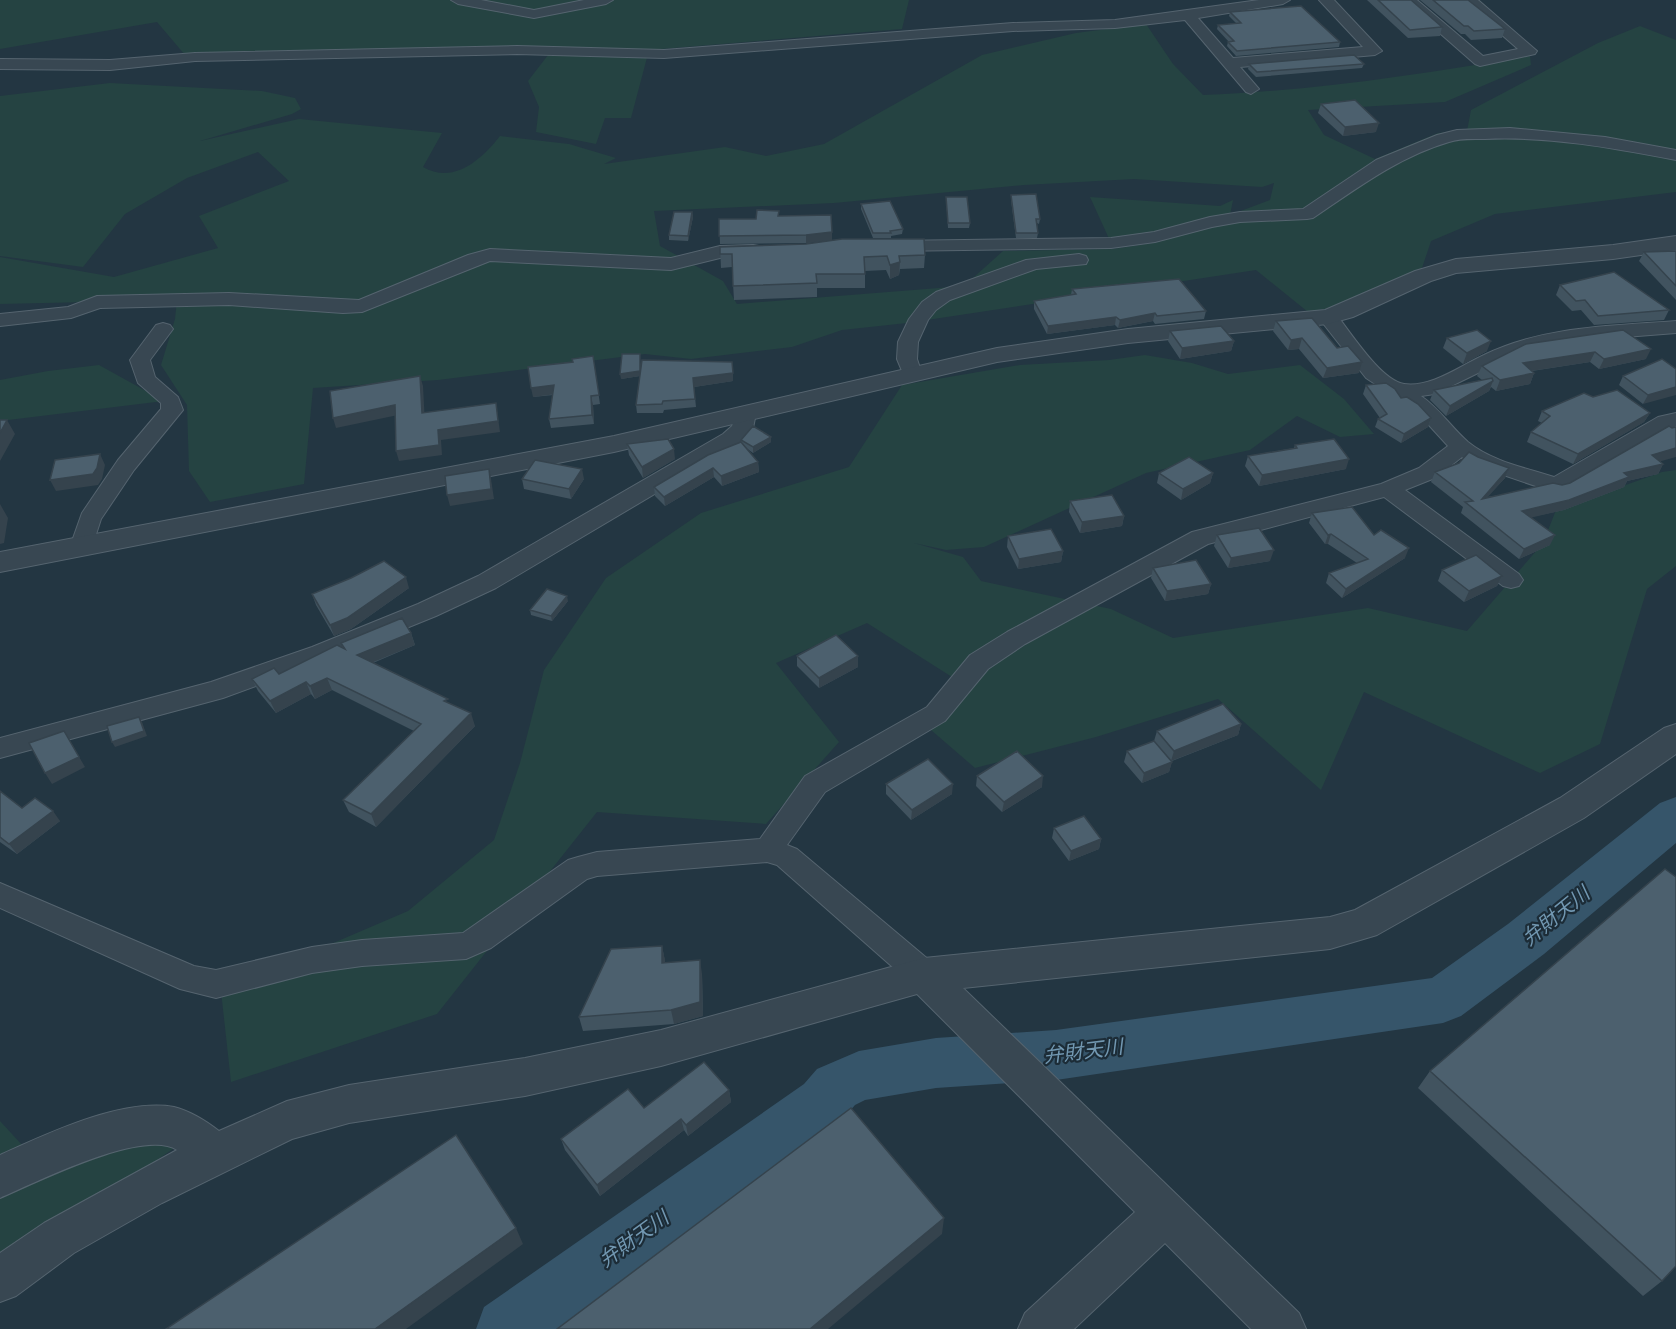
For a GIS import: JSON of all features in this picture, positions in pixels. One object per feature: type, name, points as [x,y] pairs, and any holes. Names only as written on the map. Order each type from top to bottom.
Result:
[{"type":"street","points":[[458,0],[534,14],[606,0]]},
{"type":"street","points":[[0,64],[110,65],[195,57],[517,50],[664,54],[1013,27],[1065,28],[1188,15],[1283,0]]},
{"type":"street","points":[[1230,63],[1375,51],[1326,0]]},
{"type":"street","points":[[1409,0],[1480,61],[1530,51],[1469,0]]},
{"type":"street","points":[[1188,15],[1251,88]]},
{"type":"street","points":[[0,72],[20,64]]},
{"type":"street","points":[[870,245],[998,246],[1104,243],[1155,237],[1210,222],[1240,217],[1307,214],[1382,164],[1443,138],[1457,135],[1510,133],[1553,136],[1605,142],[1676,155]]},
{"type":"street","points":[[912,374],[907,358],[908,342],[919,319],[929,306],[943,296],[1033,264],[1099,258],[1105,253],[1104,243]]},
{"type":"street","points":[[0,562],[83,544],[614,444],[997,355],[1162,332],[1328,317],[1359,307],[1435,270],[1456,266],[1613,252],[1676,243]]},
{"type":"street","points":[[0,320],[71,312],[97,302],[229,299],[343,307],[362,306],[475,259],[490,255],[671,264],[720,252],[768,250]]},
{"type":"street","points":[[1328,317],[1373,374],[1423,407],[1461,447],[1482,460],[1556,486],[1666,422],[1676,419]]},
{"type":"street","points":[[83,544],[90,518],[126,465],[172,410],[171,401],[145,380],[140,360],[163,328]]},
{"type":"street","points":[[1398,390],[1428,390],[1515,347],[1574,335],[1672,331]]},
{"type":"street","points":[[0,748],[214,691],[321,653],[427,610],[487,582],[731,439],[742,428],[745,413]]},
{"type":"street","points":[[768,850],[815,784],[936,714],[979,662],[1016,638],[1200,538],[1388,489],[1427,473],[1461,447]]},
{"type":"street","points":[[1388,489],[1511,580]]},
{"type":"street","points":[[0,1280],[59,1238],[147,1188],[216,1153],[286,1121],[349,1104],[525,1077],[661,1048],[924,975],[1330,933],[1364,924],[1572,808],[1676,737]]},
{"type":"street","points":[[0,895],[191,979],[216,984],[312,960],[362,953],[466,946],[480,939],[578,869],[597,864],[768,850],[787,857],[924,975],[1283,1329]]},
{"type":"street","points":[[0,1177],[78,1144],[109,1134],[149,1126],[174,1127],[216,1153]]},
{"type":"street","points":[[1041,1329],[1166,1213]]},
{"type":"green space","points":[[0,0],[909,0],[902,29],[649,50],[631,118],[605,118],[596,144],[536,132],[539,107],[528,81],[555,46],[185,55],[157,22],[0,49]]},
{"type":"green space","points":[[1146,24],[1173,64],[1203,95],[1326,86],[1530,56],[1531,65],[1445,102],[1308,110],[1324,135],[1375,159],[1438,133],[1467,131],[1471,110],[1598,43],[1640,26],[1676,40],[1676,192],[1495,214],[1431,241],[1421,271],[1352,304],[1308,312],[1256,270],[907,323],[842,330],[792,347],[691,359],[645,354],[438,380],[313,388],[304,484],[210,502],[189,471],[187,405],[161,365],[175,319],[177,300],[0,304],[0,257],[114,277],[218,248],[199,216],[289,181],[258,152],[187,178],[125,214],[83,267],[0,256],[0,96],[110,83],[262,91],[295,98],[301,109],[292,114],[200,141],[299,119],[442,133],[423,167],[434,172],[446,173],[466,167],[476,161],[500,136],[569,144],[616,158],[604,164],[725,147],[766,156],[824,144],[982,55],[1076,33]],"holes":[[[1134,179],[1262,187],[1274,183],[1270,200],[1230,215],[1233,200],[1220,206],[1090,197],[1111,243],[1197,227],[1159,242],[1113,249],[1003,251],[964,286],[737,304],[723,281],[660,246],[654,211],[834,203],[1024,185]]]},
{"type":"green space","points":[[1145,355],[1192,363],[1228,374],[1300,365],[1344,399],[1374,434],[1340,437],[1297,416],[1250,450],[1146,473],[984,547],[946,550],[914,543],[963,557],[981,581],[1111,609],[1173,638],[1368,608],[1467,631],[1543,543],[1556,510],[1662,472],[1676,470],[1676,566],[1647,589],[1600,744],[1540,773],[1364,692],[1321,790],[1218,699],[1096,737],[975,768],[931,730],[952,677],[867,623],[776,663],[839,742],[766,824],[597,812],[437,1014],[231,1082],[221,991],[408,911],[494,840],[520,763],[544,670],[606,578],[701,513],[849,467],[902,385],[1020,365],[1109,360]]},
{"type":"green space","points":[[99,365],[164,401],[0,421],[0,380]]},
{"type":"green space","points":[[0,1121],[23,1146],[190,1137],[0,1270]]},
{"type":"building","points":[[1378,0],[1411,0],[1442,27],[1410,30]]},
{"type":"building","points":[[1433,0],[1468,0],[1505,29],[1474,31],[1464,26]]},
{"type":"building","points":[[1301,6],[1340,42],[1237,51],[1228,42],[1234,41],[1218,25],[1241,23],[1230,12]]},
{"type":"building","points":[[1354,55],[1364,64],[1257,72],[1249,64]]},
{"type":"building","points":[[1355,100],[1379,123],[1345,127],[1321,104]]},
{"type":"building","points":[[1036,194],[1040,219],[1036,219],[1038,233],[1016,233],[1011,195]]},
{"type":"building","points":[[946,197],[967,197],[970,223],[948,223]]},
{"type":"building","points":[[890,201],[903,229],[890,231],[891,233],[873,233],[861,204]]},
{"type":"building","points":[[757,210],[779,211],[778,216],[831,215],[832,232],[806,235],[719,236],[719,219],[756,219]]},
{"type":"building","points":[[674,212],[692,212],[688,236],[669,235]]},
{"type":"building","points":[[842,239],[924,239],[925,255],[899,256],[900,262],[890,265],[887,256],[864,257],[865,274],[816,274],[817,283],[733,286],[732,254],[720,254],[720,247],[806,244]]},
{"type":"building","points":[[1676,251],[1676,286],[1644,252]]},
{"type":"building","points":[[1614,272],[1669,310],[1598,316],[1585,300],[1576,301],[1560,285]]},
{"type":"building","points":[[1179,279],[1206,311],[1157,316],[1155,313],[1120,320],[1116,317],[1048,326],[1034,301],[1076,294],[1072,289]]},
{"type":"building","points":[[1312,318],[1337,348],[1348,346],[1362,362],[1327,368],[1302,338],[1291,340],[1276,321]]},
{"type":"building","points":[[1221,326],[1234,341],[1182,348],[1170,331]]},
{"type":"building","points":[[1477,330],[1491,341],[1467,353],[1447,338]]},
{"type":"building","points":[[1623,330],[1651,349],[1604,359],[1595,352],[1523,363],[1534,373],[1500,380],[1482,366],[1526,344]]},
{"type":"building","points":[[622,354],[640,354],[640,371],[620,374]]},
{"type":"building","points":[[593,356],[599,395],[591,396],[592,415],[549,419],[554,385],[531,388],[528,367],[573,362],[572,359]]},
{"type":"building","points":[[1662,359],[1676,369],[1676,387],[1648,395],[1623,376]]},
{"type":"building","points":[[642,360],[732,362],[733,373],[693,378],[695,399],[636,405]]},
{"type":"building","points":[[420,376],[422,413],[496,403],[498,421],[438,430],[439,445],[396,451],[395,405],[333,418],[330,391]]},
{"type":"building","points":[[1492,378],[1493,381],[1450,406],[1434,390]]},
{"type":"building","points":[[1386,383],[1395,389],[1401,398],[1407,397],[1418,404],[1431,418],[1404,434],[1378,419],[1387,414],[1366,385]]},
{"type":"building","points":[[1617,390],[1650,413],[1578,454],[1531,432],[1550,416],[1542,411],[1584,393],[1593,397]]},
{"type":"building","points":[[0,420],[7,420],[0,433]]},
{"type":"building","points":[[753,426],[771,437],[753,447],[741,440]]},
{"type":"building","points":[[1669,426],[1676,427],[1676,448],[1652,455],[1663,464],[1624,473],[1629,477],[1569,500],[1522,511],[1555,535],[1524,549],[1465,502],[1473,501],[1435,472],[1459,463],[1469,452],[1509,468],[1482,499],[1553,483],[1562,485],[1570,483]]},
{"type":"building","points":[[668,439],[674,449],[642,467],[627,444]]},
{"type":"building","points":[[1334,439],[1349,459],[1262,475],[1248,456],[1297,448],[1295,445]]},
{"type":"building","points":[[741,442],[758,462],[721,476],[713,468],[664,497],[654,487],[708,455]]},
{"type":"building","points":[[100,454],[93,474],[50,480],[55,460]]},
{"type":"building","points":[[1189,457],[1213,473],[1183,489],[1159,473]]},
{"type":"building","points":[[535,460],[582,469],[569,489],[522,479]]},
{"type":"building","points":[[489,469],[491,489],[447,495],[445,476]]},
{"type":"building","points":[[1112,495],[1124,516],[1082,522],[1070,501]]},
{"type":"building","points":[[1352,507],[1374,535],[1381,530],[1409,548],[1346,589],[1329,573],[1368,559],[1331,534],[1328,535],[1312,513]]},
{"type":"building","points":[[1259,528],[1274,550],[1231,558],[1217,535]]},
{"type":"building","points":[[1051,529],[1063,551],[1019,559],[1008,536]]},
{"type":"building","points":[[1476,555],[1502,576],[1469,591],[1442,570]]},
{"type":"building","points":[[1196,560],[1211,584],[1167,591],[1153,568]]},
{"type":"building","points":[[384,561],[406,577],[347,618],[330,625],[312,594]]},
{"type":"building","points":[[547,589],[567,596],[551,616],[530,610]]},
{"type":"building","points":[[402,618],[411,633],[357,655],[448,699],[444,701],[471,713],[371,814],[343,800],[421,724],[327,678],[310,686],[306,682],[270,701],[252,679],[274,668],[279,674],[337,645],[345,649],[341,643]]},
{"type":"building","points":[[836,635],[858,656],[819,678],[797,656]]},
{"type":"building","points":[[1223,704],[1241,724],[1174,751],[1157,731]]},
{"type":"building","points":[[139,717],[144,731],[112,742],[107,726]]},
{"type":"building","points":[[64,731],[79,757],[45,773],[29,743]]},
{"type":"building","points":[[1154,741],[1172,762],[1144,773],[1127,751]]},
{"type":"building","points":[[1017,751],[1043,776],[1004,802],[977,776]]},
{"type":"building","points":[[928,759],[953,784],[912,810],[886,784]]},
{"type":"building","points":[[0,791],[22,808],[35,798],[53,811],[9,844],[0,837]]},
{"type":"building","points":[[1084,816],[1101,839],[1071,851],[1054,828]]},
{"type":"building","points":[[1665,869],[1676,877],[1676,1266],[1662,1281],[1430,1071]]},
{"type":"building","points":[[662,946],[662,963],[700,960],[700,1002],[671,1010],[579,1017],[611,949]]},
{"type":"building","points":[[704,1062],[729,1090],[686,1125],[681,1119],[597,1185],[561,1139],[628,1089],[644,1108]]},
{"type":"building","points":[[851,1108],[944,1218],[810,1329],[557,1329]]},
{"type":"building","points":[[456,1135],[516,1228],[375,1329],[166,1329]]},
{"type":"waterway","name":"弁財天川","points":[[506,1329],[823,1102],[836,1087],[859,1076],[936,1063],[1056,1055],[1443,1000],[1526,939],[1676,816]]}]
